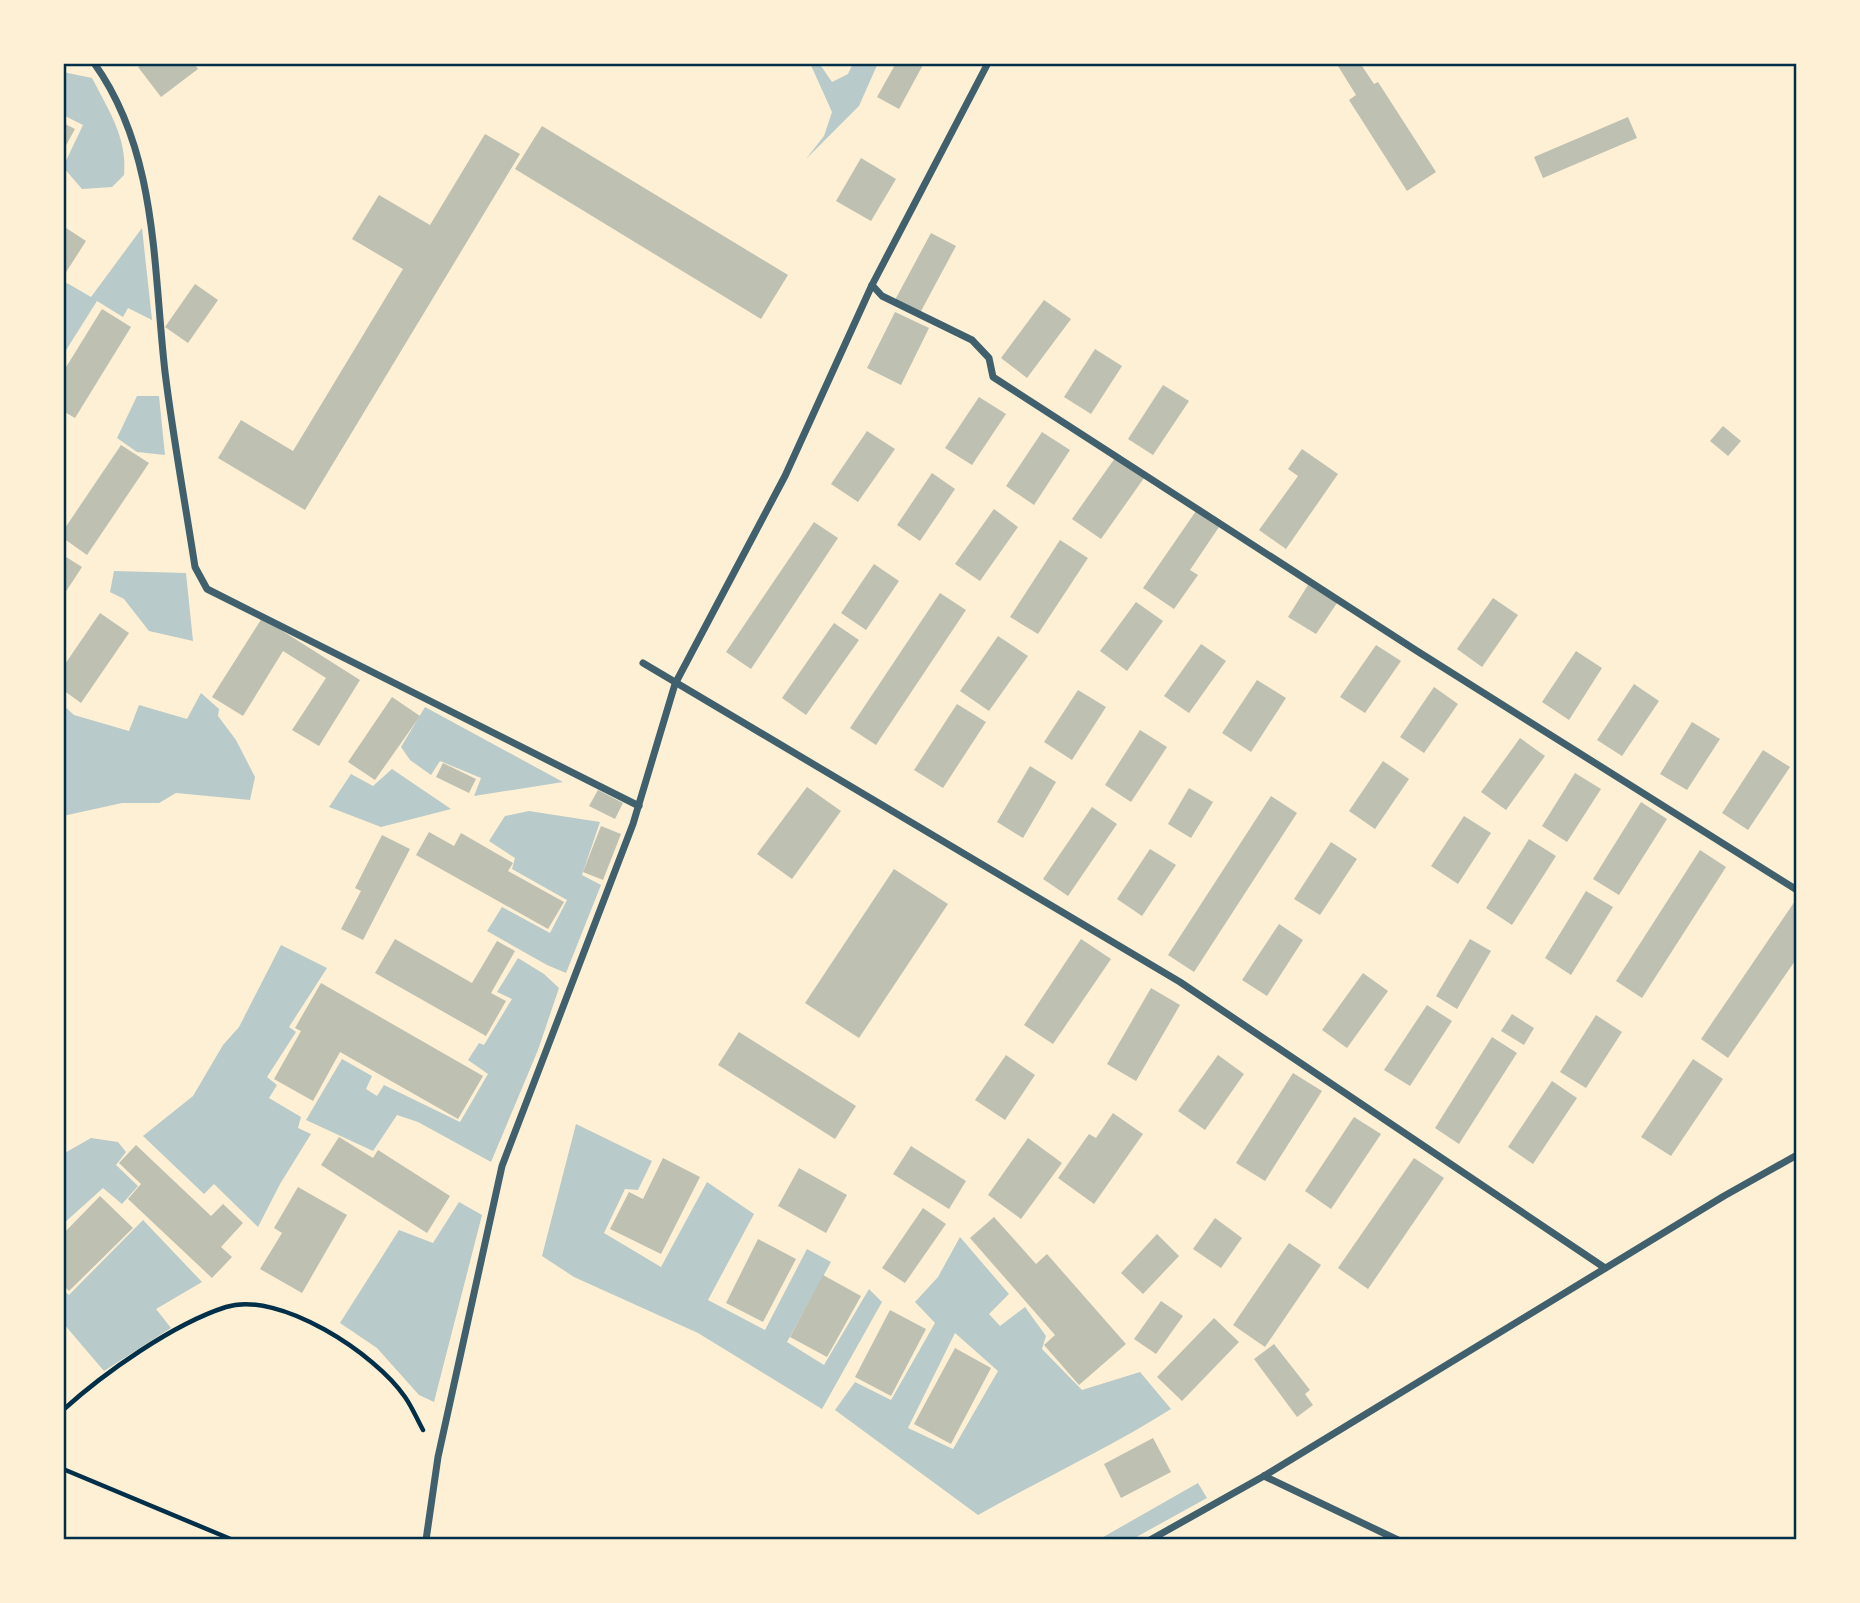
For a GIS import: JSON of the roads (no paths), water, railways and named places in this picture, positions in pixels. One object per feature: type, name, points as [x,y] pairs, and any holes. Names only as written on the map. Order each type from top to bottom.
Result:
[{"type":"street","points":[[94,63],[138,152],[155,247],[165,373],[195,567],[207,589],[639,806]]},
{"type":"street","points":[[426,1540],[438,1457],[502,1166],[639,806],[675,684],[785,476],[872,285],[988,63]]},
{"type":"street","points":[[872,285],[882,296],[972,340],[989,358],[993,377],[1417,651],[1797,890]]},
{"type":"street","points":[[643,663],[1180,982],[1605,1268]]},
{"type":"street","points":[[1150,1540],[1264,1476],[1605,1268],[1797,1155]]},
{"type":"street","points":[[1264,1476],[1398,1540]]}]
